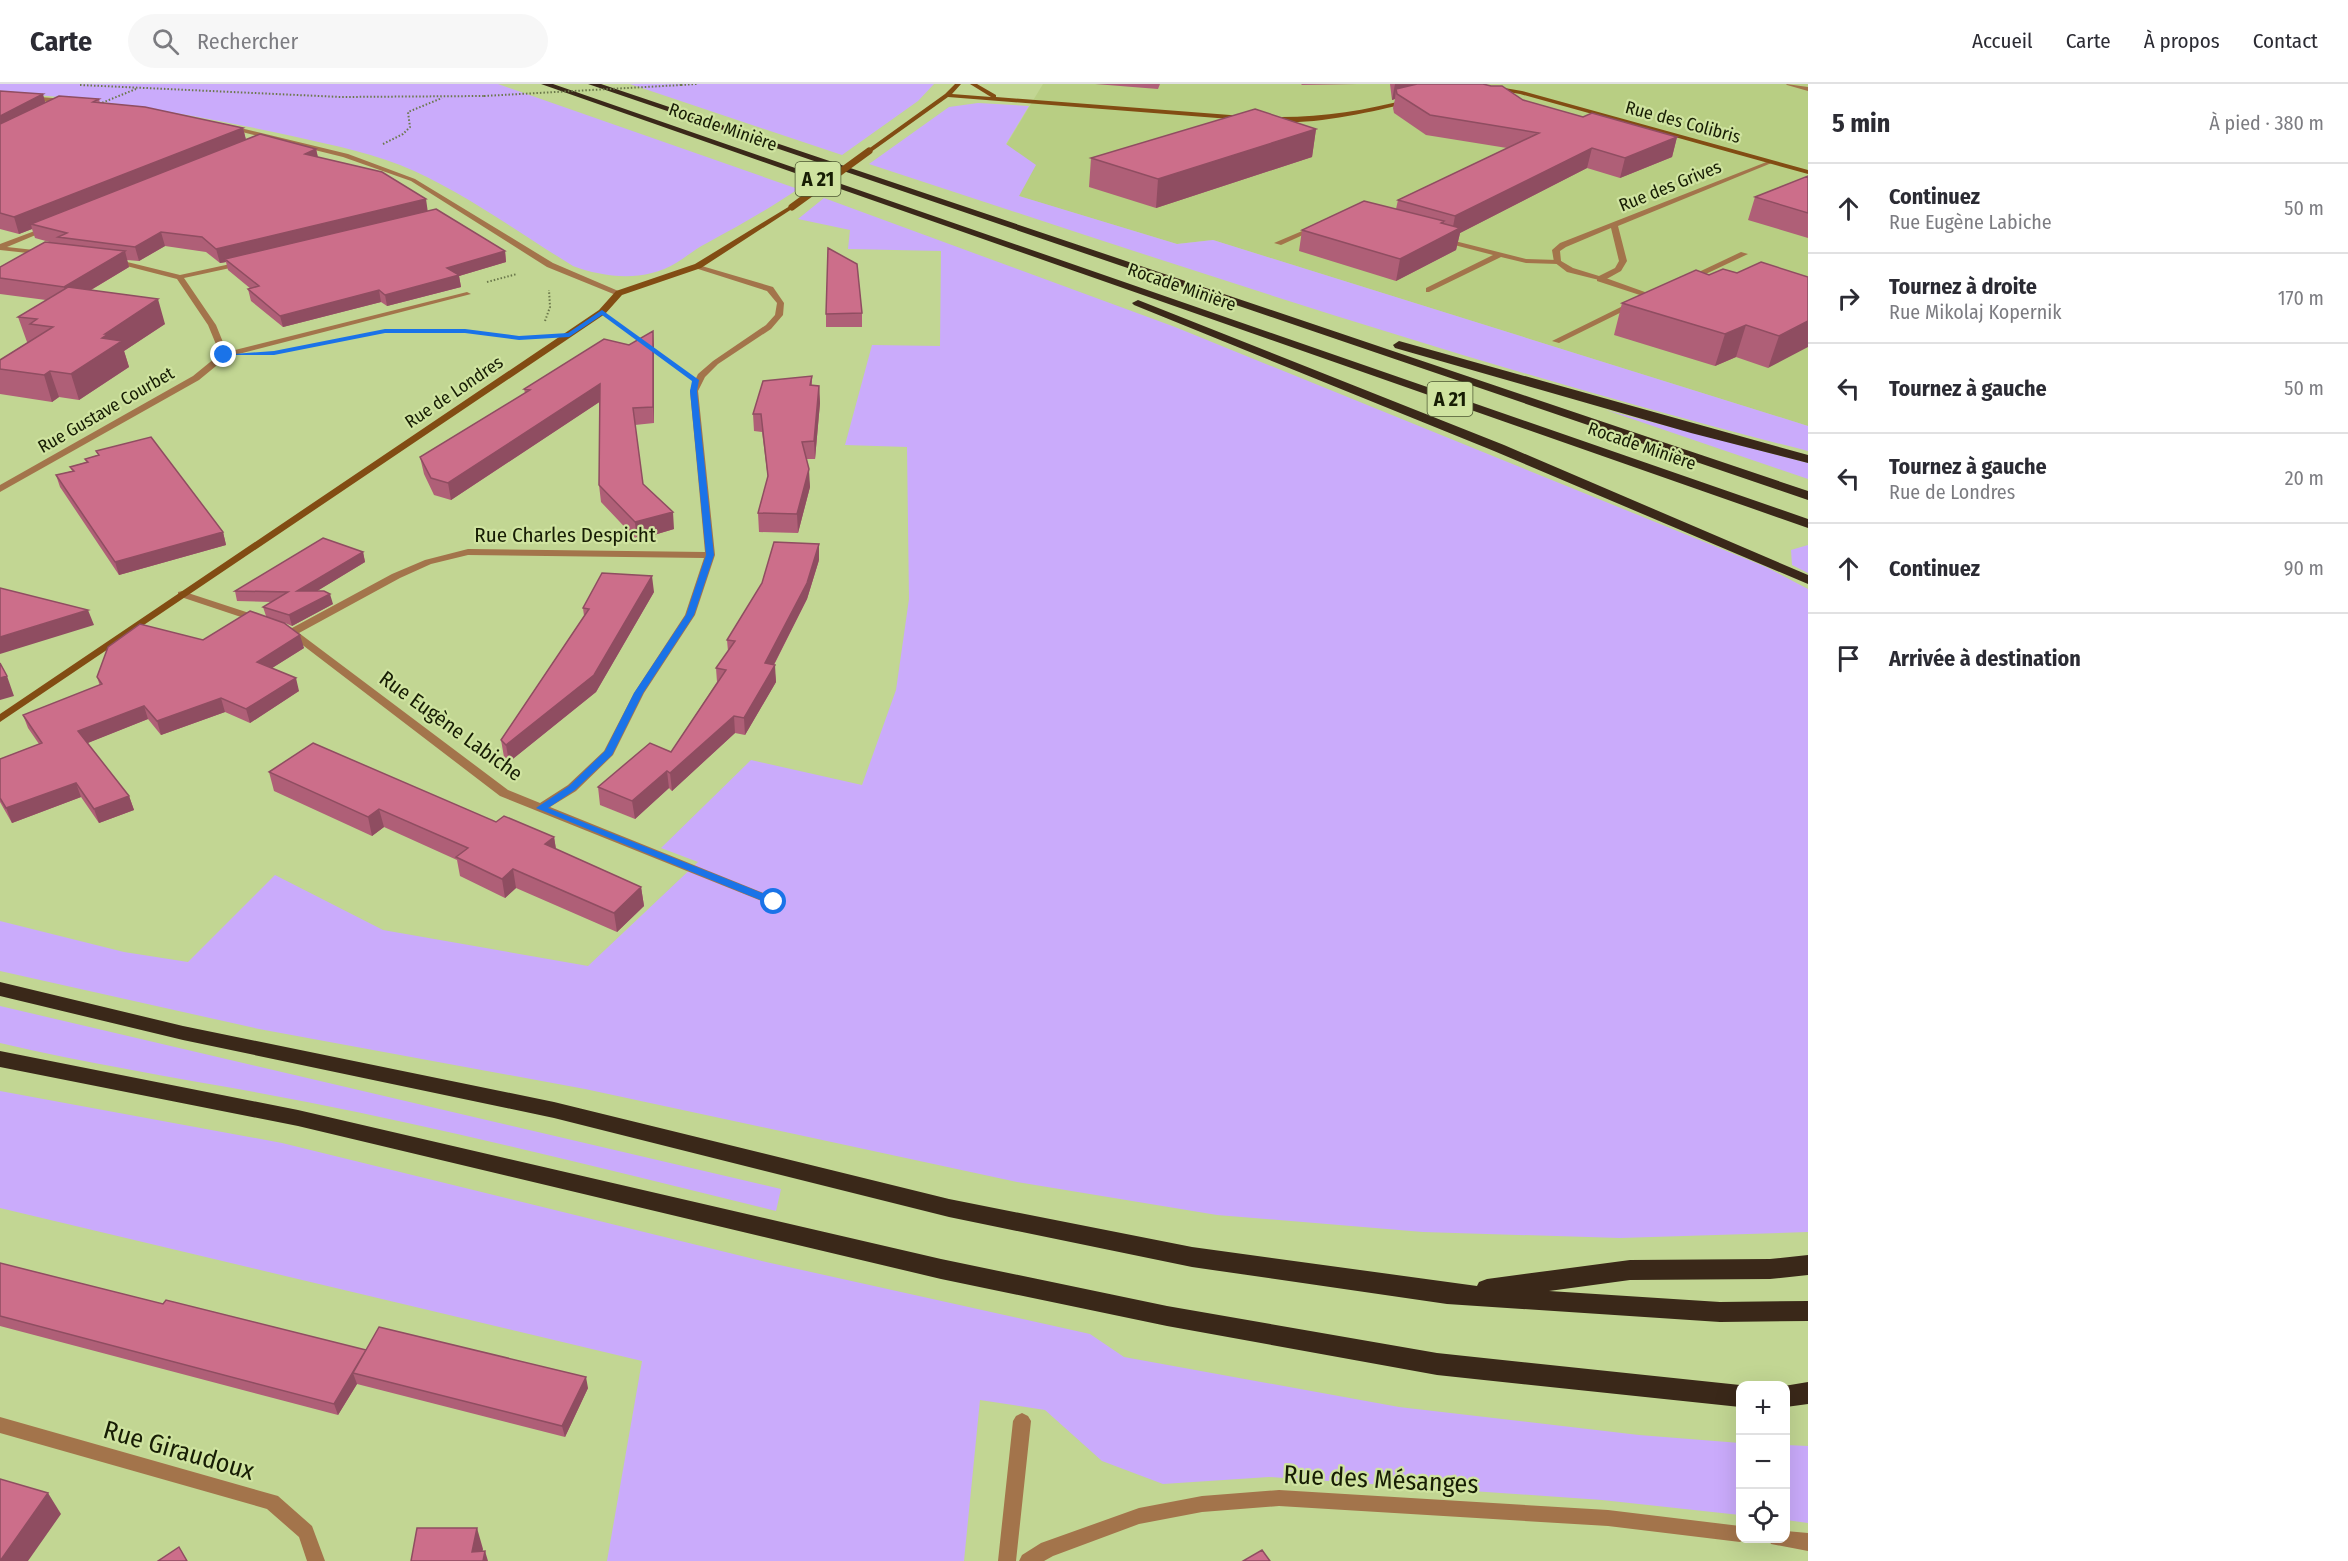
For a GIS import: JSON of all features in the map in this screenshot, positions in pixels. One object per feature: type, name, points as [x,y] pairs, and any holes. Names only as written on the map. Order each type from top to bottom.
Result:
[{"type":"highway","name":"Rocade Minière","points":[[545,84],[1808,524]]},
{"type":"highway","name":"Rocade Minière","points":[[592,84],[1808,496]]},
{"type":"highway","points":[[1091,274],[1108,291],[1499,448],[1808,580]]},
{"type":"highway","points":[[1276,315],[1332,324],[1560,392],[1808,459]]},
{"type":"highway","points":[[0,989],[183,1033],[554,1110],[950,1208],[1192,1257],[1447,1294],[1720,1312],[1808,1311]]},
{"type":"highway","points":[[0,1059],[298,1118],[952,1272],[1292,1340],[1437,1364],[1736,1396]]},
{"type":"highway","points":[[1447,1294],[1630,1270],[1770,1269],[1808,1265]]},
{"type":"highway","points":[[1790,1396],[1808,1393]]},
{"type":"highway","points":[[1790,1398],[1808,1400]]},
{"type":"street","name":"Rue de Londres","points":[[0,719],[182,594],[569,335],[602,312],[619,293],[698,266],[792,207],[947,95],[958,84]]},
{"type":"street","points":[[973,84],[1004,100]]},
{"type":"street","points":[[1789,84],[1808,89]]},
{"type":"street","name":"Rue des Colibris","points":[[1486,86],[1520,92],[1808,172]]},
{"type":"street","points":[[947,95],[1248,118]]},
{"type":"street","points":[[0,96],[99,104]]},
{"type":"street","points":[[1258,119],[1307,120],[1349,116],[1420,97]]},
{"type":"street","points":[[61,107],[73,101]]},
{"type":"street","points":[[217,125],[351,156],[413,180],[550,266],[619,293]]},
{"type":"street","points":[[264,142],[275,138]]},
{"type":"street","name":"Rue des Grives","points":[[1558,262],[1556,250],[1563,245],[1771,162]]},
{"type":"street","points":[[450,213],[462,210]]},
{"type":"street","points":[[0,248],[58,224]]},
{"type":"street","name":"Rue des Grives","points":[[1600,279],[1618,269],[1623,261],[1614,225]]},
{"type":"street","points":[[1278,243],[1320,226]]},
{"type":"street","points":[[1431,236],[1526,261],[1558,262],[1570,270],[1652,296]]},
{"type":"street","points":[[0,248],[55,254]]},
{"type":"street","points":[[1681,282],[1744,254]]},
{"type":"street","points":[[1430,290],[1498,255]]},
{"type":"street","points":[[102,259],[126,262],[180,277],[246,262]]},
{"type":"street","points":[[540,808],[572,788],[609,753],[639,693],[690,615],[710,555],[694,391],[695,380],[717,360],[774,323],[781,314],[783,305],[779,297],[770,289],[698,266]]},
{"type":"street","points":[[180,277],[212,325],[224,355],[467,294]]},
{"type":"street","points":[[1556,341],[1662,291]]},
{"type":"street","name":"Rue Gustave Courbet","points":[[0,489],[196,378],[224,355]]},
{"type":"street","name":"Rue Charles Despicht","points":[[293,632],[396,576],[428,562],[468,552],[710,555]]},
{"type":"street","name":"Rue Eugène Labiche","points":[[182,594],[293,632],[504,793],[774,902]]},
{"type":"street","points":[[1007,1561],[1022,1421]]},
{"type":"street","name":"Rue Giraudoux","points":[[0,1425],[272,1502],[306,1532],[316,1561]]},
{"type":"street","name":"Rue des Mésanges","points":[[1028,1561],[1047,1549],[1139,1516],[1202,1504],[1279,1498],[1608,1518],[1736,1534]]},
{"type":"street","points":[[1790,1540],[1808,1542]]},
{"type":"path","points":[[71,84],[340,97],[484,96],[697,84]]},
{"type":"path","points":[[99,104],[139,88]]},
{"type":"path","points":[[351,156],[403,134],[410,127],[408,112],[420,105],[455,96]]},
{"type":"path","points":[[467,294],[470,292],[464,288],[517,274]]},
{"type":"path","points":[[534,337],[550,307],[550,292],[545,285]]},
{"type":"path","points":[[602,312],[695,380]]},
{"type":"path","points":[[419,331],[465,331],[519,338],[569,335]]},
{"type":"shaded area","points":[[0,84],[498,84],[798,189],[664,269],[638,275],[611,275],[573,266],[444,186],[400,165],[371,155],[278,133],[174,113],[105,102],[0,92]]},
{"type":"shaded area","points":[[630,84],[934,84],[918,101],[842,155]]},
{"type":"shaded area","points":[[1043,84],[1808,84],[1808,426],[1213,240],[1177,244],[982,185]]},
{"type":"shaded area","points":[[978,103],[1029,106],[1006,144],[1036,165],[1019,196],[1177,244],[1213,240],[1808,426],[1808,451],[1689,420],[1453,352],[1219,279],[869,164],[949,107]]},
{"type":"shaded area","points":[[824,198],[1175,327],[1766,567],[1808,589],[1808,1232],[1620,1238],[1423,1232],[1217,1215],[1017,1182],[585,1089],[259,1029],[0,971],[0,921],[124,952],[188,962],[275,875],[383,930],[588,966],[698,862],[661,848],[751,760],[862,785],[896,690],[909,599],[907,447],[845,445],[872,345],[940,346],[941,251],[848,249],[850,230],[798,219]]},
{"type":"shaded area","points":[[1606,410],[1808,463],[1808,479]]},
{"type":"shaded area","points":[[1808,545],[1808,573],[1792,565],[1791,550]]},
{"type":"shaded area","points":[[0,1006],[781,1189],[776,1211],[425,1127],[0,1043]]},
{"type":"shaded area","points":[[0,1091],[282,1143],[766,1262],[1090,1334],[1124,1357],[1399,1407],[1639,1435],[1736,1443],[1736,1515],[1602,1500],[1269,1477],[1163,1484],[1102,1461],[1045,1410],[980,1400],[964,1561],[607,1561],[642,1361],[0,1208]]},
{"type":"shaded area","points":[[1790,1445],[1808,1446],[1808,1523],[1790,1521]]},
{"type":"building","points":[[1417,84],[1502,86],[1523,100],[1583,117],[1592,113],[1677,137],[1625,158],[1592,148],[1455,216],[1398,200],[1539,133],[1430,115],[1397,94],[1396,89]]},
{"type":"building","points":[[0,91],[43,94],[0,116]]},
{"type":"building","points":[[59,96],[99,99],[93,102],[145,107],[243,128],[14,217],[0,213],[0,124]]},
{"type":"building","points":[[1255,109],[1316,129],[1158,179],[1091,158]]},
{"type":"building","points":[[260,134],[316,149],[305,154],[382,172],[426,199],[216,249],[202,237],[161,232],[135,247],[58,237],[67,233],[31,224]]},
{"type":"building","points":[[1808,176],[1808,213],[1755,197]]},
{"type":"building","points":[[1364,201],[1444,221],[1441,223],[1460,228],[1400,259],[1302,230]]},
{"type":"building","points":[[436,209],[505,251],[447,268],[459,275],[385,295],[379,290],[280,316],[248,289],[259,286],[225,259]]},
{"type":"building","points":[[45,242],[125,251],[64,287],[0,278],[0,267]]},
{"type":"building","points":[[828,248],[857,264],[862,313],[826,314]]},
{"type":"building","points":[[1761,262],[1808,277],[1808,321],[1779,336],[1746,325],[1725,334],[1622,303],[1696,270],[1709,275],[1723,269],[1737,273]]},
{"type":"building","points":[[68,287],[158,299],[102,338],[122,341],[71,374],[50,371],[44,375],[0,369],[0,360],[53,327],[30,324],[37,319],[18,317]]},
{"type":"building","points":[[653,331],[653,407],[633,408],[643,484],[673,512],[635,522],[599,485],[600,384],[448,483],[431,478],[420,457],[530,390],[524,389],[604,339],[629,345]]},
{"type":"building","points":[[812,376],[810,385],[819,386],[814,441],[802,442],[809,469],[797,514],[758,513],[768,476],[761,414],[753,414],[763,381]]},
{"type":"building","points":[[151,437],[223,532],[115,562],[56,475],[74,471],[70,467],[88,462],[85,459],[99,455],[96,451]]},
{"type":"building","points":[[323,538],[363,552],[297,591],[324,591],[330,594],[289,615],[263,607],[288,592],[235,591]]},
{"type":"building","points":[[774,542],[819,544],[807,583],[765,663],[775,665],[744,718],[734,716],[670,773],[667,771],[632,801],[598,787],[650,743],[671,752],[726,670],[716,668],[735,641],[727,640],[762,583]]},
{"type":"building","points":[[602,573],[652,576],[594,675],[506,745],[501,740],[589,609],[583,608]]},
{"type":"building","points":[[0,588],[88,610],[0,637]]},
{"type":"building","points":[[250,611],[284,623],[300,635],[257,662],[296,678],[246,709],[221,698],[157,721],[144,706],[78,731],[129,796],[94,809],[76,783],[6,808],[0,798],[0,759],[42,743],[23,715],[102,684],[97,677],[108,647],[140,624],[203,640]]},
{"type":"building","points":[[0,663],[7,676],[0,678]]},
{"type":"building","points":[[313,743],[496,822],[504,816],[554,837],[545,844],[641,887],[614,913],[513,869],[502,879],[456,857],[468,848],[379,809],[368,817],[269,772]]},
{"type":"building","points":[[0,1263],[163,1304],[166,1300],[366,1350],[334,1404],[0,1316]]},
{"type":"building","points":[[379,1327],[586,1377],[562,1426],[353,1373]]},
{"type":"building","points":[[0,1479],[48,1493],[0,1561]]},
{"type":"building","points":[[417,1528],[477,1528],[472,1552],[485,1551],[483,1561],[411,1561]]},
{"type":"building","points":[[179,1547],[187,1561],[158,1561]]},
{"type":"building","points":[[1262,1550],[1270,1561],[1243,1561]]},
{"type":"route","points":[[224,355],[274,353],[385,331],[465,331],[519,338],[569,335],[602,312],[695,380],[694,391],[710,555],[690,615],[639,693],[609,753],[572,788],[540,808],[774,902]]}]
